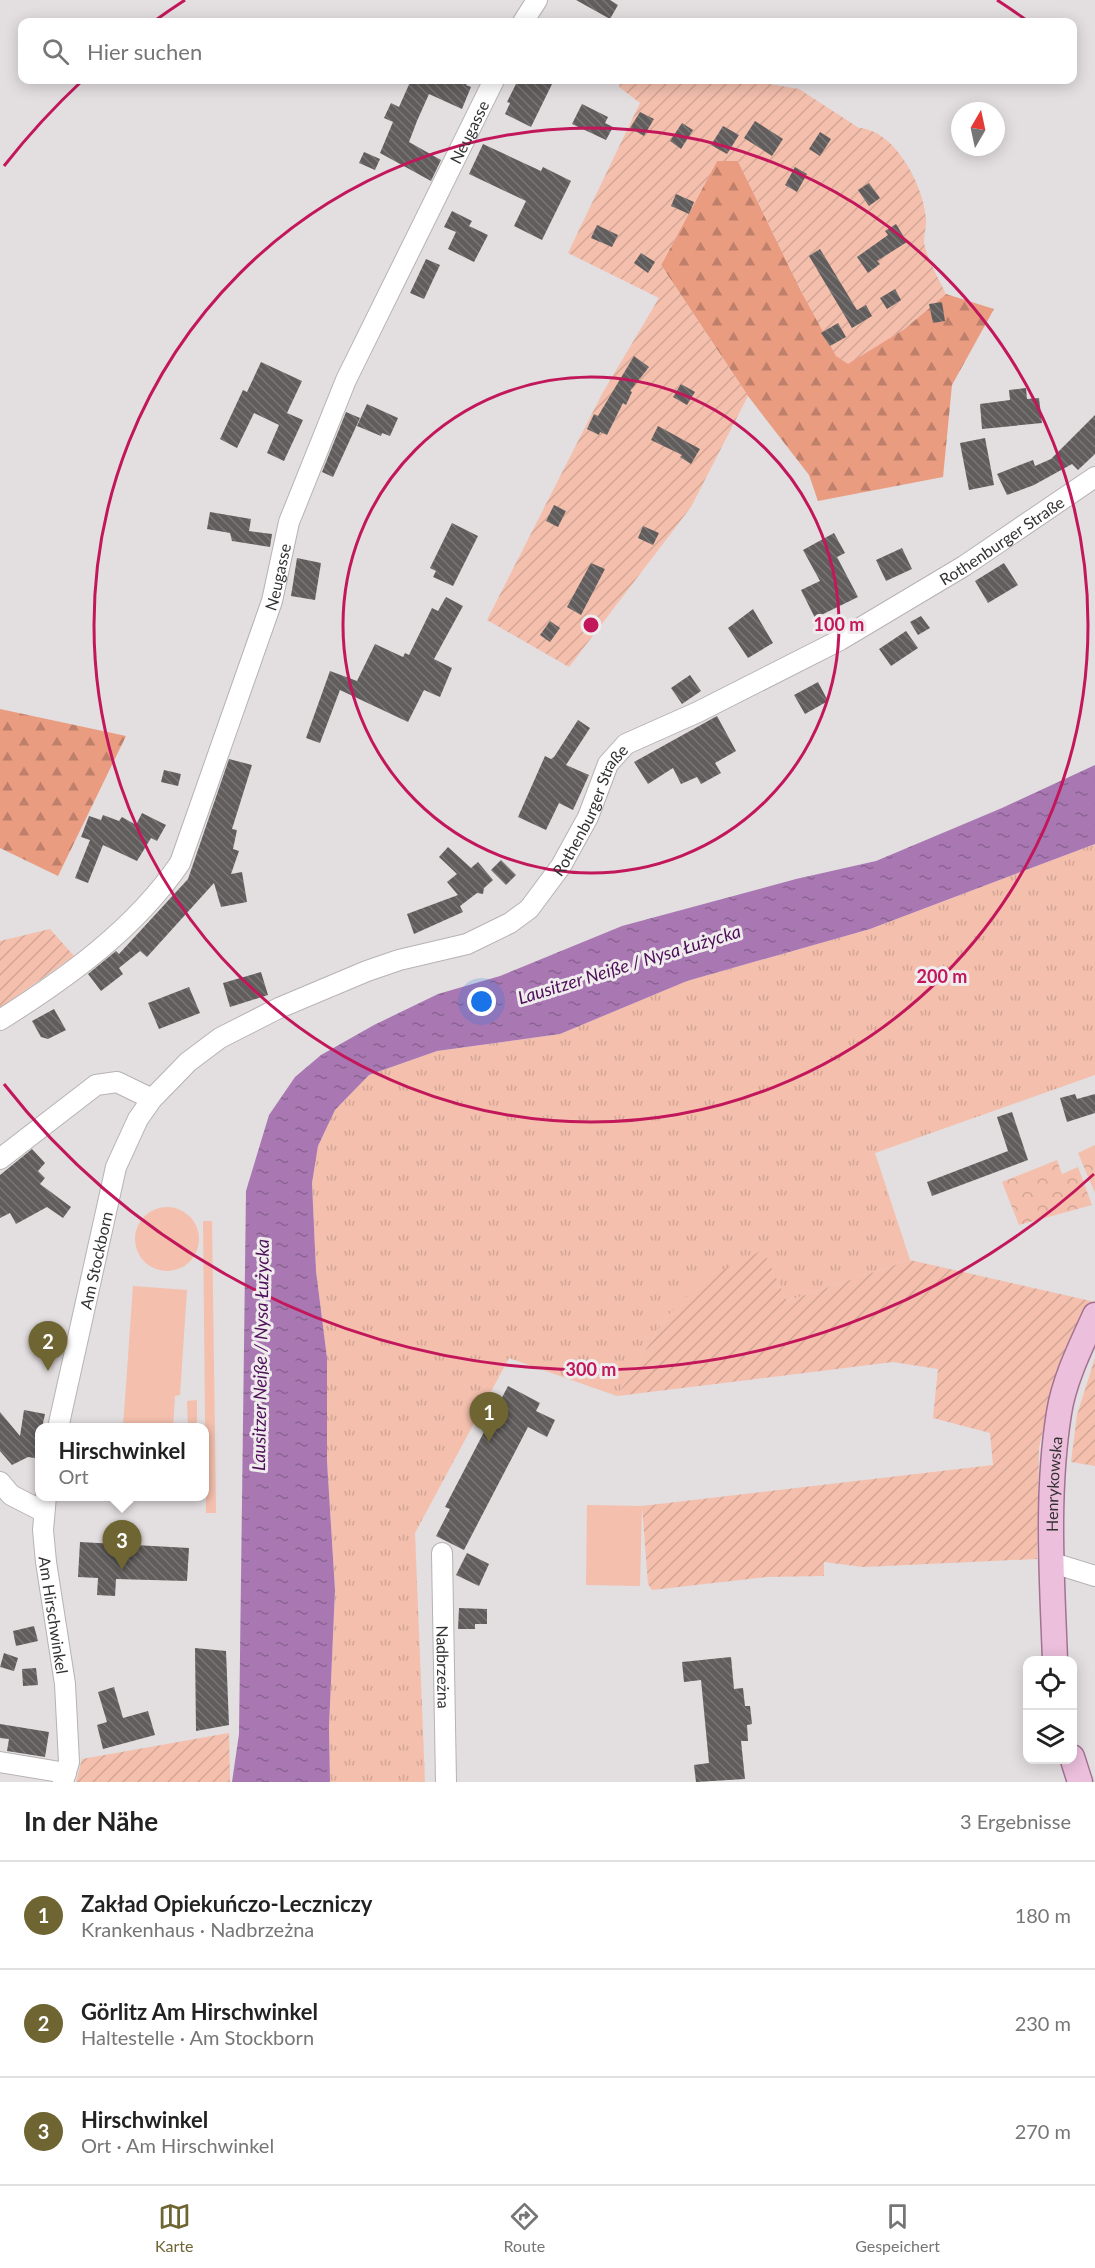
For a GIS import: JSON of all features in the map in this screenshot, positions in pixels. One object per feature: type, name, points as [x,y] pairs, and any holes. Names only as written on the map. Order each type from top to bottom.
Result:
[{"type":"main road","name":"Henrykowska","points":[[1055,1656],[1053,1476],[1059,1411],[1075,1361],[1095,1315]]},
{"type":"main road","points":[[1074,1764],[1080,1782]]},
{"type":"street","points":[[526,18],[537,0]]},
{"type":"street","name":"Neugasse","points":[[0,1020],[89,959],[166,884],[180,863],[272,601],[289,522],[346,380],[492,84]]},
{"type":"street","name":"Rothenburger Straße","points":[[152,1099],[188,1062],[220,1038],[279,1008],[399,960],[467,944],[510,923],[529,909],[561,866],[588,817],[608,764],[626,744],[698,712],[840,640],[964,566],[1095,477]]},
{"type":"street","points":[[0,1159],[96,1085],[117,1082],[152,1099]]},
{"type":"street","name":"Am Stockborn","points":[[59,1423],[108,1194],[127,1139],[152,1099]]},
{"type":"street","name":"Am Hirschwinkel","points":[[0,1482],[11,1495],[45,1504],[46,1562],[64,1674],[69,1762],[65,1778]]},
{"type":"street","name":"Nadbrzeżna","points":[[442,1553],[446,1782]]},
{"type":"street","points":[[1053,1563],[1095,1576]]},
{"type":"street","points":[[0,1762],[65,1778]]},
{"type":"green space","points":[[620,84],[769,84],[799,89],[859,128],[872,131],[884,138],[905,162],[920,191],[926,219],[925,247],[946,294],[903,330],[848,364],[836,356],[803,295],[738,161],[717,161],[661,265],[748,396],[691,507],[569,667],[487,620],[602,394],[659,298],[568,253],[640,103],[619,87]]},
{"type":"green space","points":[[717,161],[738,161],[803,295],[903,330],[946,294],[994,309],[952,385],[943,477],[818,501],[809,475],[748,396],[661,265]]},
{"type":"green space","points":[[0,709],[126,736],[58,876],[0,848]]},
{"type":"green space","points":[[1095,844],[1095,1075],[875,1153],[910,1260],[787,1301],[763,1251],[666,1317],[617,1396],[509,1358],[415,1533],[425,1782],[330,1782],[329,1727],[335,1590],[327,1461],[327,1358],[316,1271],[312,1183],[318,1146],[335,1110],[369,1075],[437,1051],[560,1034],[687,981],[870,929]]},
{"type":"green space","points":[[50,929],[74,956],[0,1008],[0,941]]},
{"type":"green space","points":[[1095,1145],[1095,1193],[1078,1153]]},
{"type":"green space","points":[[1057,1160],[1062,1174],[1078,1167],[1092,1205],[1019,1225],[1002,1182]]},
{"type":"green space","points":[[161,1207],[173,1207],[190,1216],[197,1227],[199,1239],[197,1251],[190,1262],[173,1271],[161,1271],[149,1266],[140,1257],[135,1245],[135,1233],[140,1221],[149,1212]]},
{"type":"green space","points":[[203,1221],[212,1221],[216,1513],[206,1513],[206,1501],[209,1501],[209,1423],[205,1423]]},
{"type":"green space","points":[[763,1250],[787,1301],[910,1260],[1095,1302],[1095,1314],[1044,1425],[1039,1448],[1037,1559],[863,1567],[824,1562],[824,1576],[767,1577],[652,1590],[648,1584],[642,1506],[993,1465],[990,1433],[933,1418],[938,1369],[893,1362],[617,1396],[666,1317],[706,1278]]},
{"type":"green space","points":[[133,1286],[187,1290],[180,1395],[175,1396],[173,1423],[123,1423]]},
{"type":"green space","points":[[1095,1358],[1095,1466],[1071,1462],[1077,1415]]},
{"type":"green space","points":[[197,1400],[197,1423],[188,1423],[187,1401]]},
{"type":"green space","points":[[587,1505],[642,1506],[640,1586],[586,1585]]},
{"type":"green space","points":[[229,1733],[230,1782],[76,1782],[82,1759]]},
{"type":"water","name":"Lausitzer Neiße / Nysa Łużycka","points":[[1095,765],[1095,844],[870,929],[687,981],[560,1034],[437,1051],[369,1075],[335,1110],[318,1146],[312,1183],[316,1271],[327,1358],[327,1461],[335,1590],[329,1727],[330,1782],[232,1782],[239,1734],[246,1191],[269,1115],[295,1077],[321,1055],[374,1025],[438,994],[500,976],[622,926],[796,879],[876,861],[1002,808]]},
{"type":"building","points":[[576,0],[610,0],[618,5],[611,18]]},
{"type":"building","points":[[409,84],[467,84],[471,87],[462,109],[429,94],[417,121],[409,142],[441,160],[431,181],[380,153],[393,122],[384,118],[391,103],[399,107]]},
{"type":"building","points":[[516,84],[552,84],[531,127],[505,114],[510,103],[507,102]]},
{"type":"building","points":[[582,104],[608,117],[605,123],[613,127],[606,140],[572,124]]},
{"type":"building","points":[[640,112],[654,119],[644,136],[630,128]]},
{"type":"building","points":[[755,121],[783,139],[772,156],[744,138]]},
{"type":"building","points":[[682,123],[693,130],[681,149],[670,141]]},
{"type":"building","points":[[723,126],[739,135],[727,154],[711,145]]},
{"type":"building","points":[[820,132],[831,139],[820,156],[809,149]]},
{"type":"building","points":[[483,144],[541,171],[543,167],[571,181],[542,240],[514,226],[526,201],[469,174]]},
{"type":"building","points":[[364,152],[380,159],[375,170],[359,163]]},
{"type":"building","points":[[795,167],[807,174],[797,192],[785,185]]},
{"type":"building","points":[[869,183],[880,198],[869,206],[858,190]]},
{"type":"building","points":[[676,194],[694,202],[689,214],[671,206]]},
{"type":"building","points":[[452,211],[472,221],[469,226],[488,235],[474,262],[448,249],[456,232],[444,227]]},
{"type":"building","points":[[896,224],[907,242],[877,261],[880,264],[868,273],[857,257],[888,235],[885,231]]},
{"type":"building","points":[[597,225],[618,235],[612,247],[591,238]]},
{"type":"building","points":[[820,249],[857,310],[866,305],[872,316],[852,328],[809,256]]},
{"type":"building","points":[[641,253],[655,262],[648,273],[634,263]]},
{"type":"building","points":[[426,259],[440,265],[424,299],[410,293]]},
{"type":"building","points":[[895,289],[901,300],[887,309],[880,298]]},
{"type":"building","points":[[942,302],[945,321],[933,323],[929,304]]},
{"type":"building","points":[[838,323],[846,337],[830,346],[821,333]]},
{"type":"building","points":[[634,356],[649,367],[630,391],[632,392],[626,405],[623,403],[607,435],[600,432],[599,435],[587,429],[594,414],[598,416]]},
{"type":"building","points":[[261,362],[302,381],[287,413],[303,420],[284,461],[267,453],[279,425],[254,413],[237,448],[220,439],[243,390],[247,392]]},
{"type":"building","points":[[681,384],[695,392],[687,405],[673,397]]},
{"type":"building","points":[[1026,388],[1027,399],[1039,398],[1042,423],[982,429],[980,404],[1010,400],[1009,390]]},
{"type":"building","points":[[367,404],[398,418],[390,436],[382,433],[381,436],[357,426]]},
{"type":"building","points":[[346,412],[360,418],[333,477],[322,472]]},
{"type":"building","points":[[1095,415],[1095,454],[1078,470],[1072,464],[1034,485],[1007,495],[997,474],[1033,460],[1035,466],[1051,459]]},
{"type":"building","points":[[658,426],[700,449],[691,464],[680,457],[682,455],[651,440]]},
{"type":"building","points":[[985,438],[994,485],[969,490],[960,443]]},
{"type":"building","points":[[554,505],[566,511],[558,527],[546,521]]},
{"type":"building","points":[[210,512],[251,519],[249,531],[272,534],[270,547],[232,541],[230,533],[207,529]]},
{"type":"building","points":[[452,523],[478,536],[453,586],[433,577],[436,571],[430,568]]},
{"type":"building","points":[[643,526],[659,533],[653,545],[638,538]]},
{"type":"building","points":[[834,533],[845,553],[837,557],[858,597],[815,618],[801,590],[820,581],[803,550]]},
{"type":"building","points":[[902,548],[912,569],[886,581],[876,560]]},
{"type":"building","points":[[297,558],[321,563],[315,600],[291,596]]},
{"type":"building","points":[[591,563],[605,569],[581,615],[567,607]]},
{"type":"building","points":[[1004,563],[1018,585],[988,603],[975,581]]},
{"type":"building","points":[[446,597],[463,606],[434,659],[452,668],[440,697],[424,690],[408,722],[340,690],[320,743],[306,738],[330,671],[357,681],[375,644],[403,657],[405,653],[409,655],[432,608],[438,611]]},
{"type":"building","points":[[753,609],[773,643],[748,658],[728,628]]},
{"type":"building","points":[[921,616],[930,628],[918,635],[910,622]]},
{"type":"building","points":[[550,621],[560,628],[550,642],[540,635]]},
{"type":"building","points":[[906,631],[918,648],[891,666],[879,649]]},
{"type":"building","points":[[690,675],[701,691],[682,704],[671,688]]},
{"type":"building","points":[[818,682],[828,701],[805,714],[794,695]]},
{"type":"building","points":[[717,716],[736,751],[715,763],[721,773],[701,784],[697,777],[681,784],[673,768],[648,784],[634,762]]},
{"type":"building","points":[[578,720],[590,728],[566,765],[589,775],[573,810],[559,803],[546,830],[518,817],[545,756],[551,759],[554,757]]},
{"type":"building","points":[[229,759],[252,765],[232,829],[237,830],[233,849],[239,851],[231,874],[242,872],[247,902],[221,907],[214,883],[147,957],[140,951],[119,968],[123,974],[101,991],[88,974],[116,951],[119,954],[188,879]]},
{"type":"building","points":[[164,770],[181,774],[178,786],[161,782]]},
{"type":"building","points":[[142,813],[166,825],[157,841],[151,838],[137,861],[103,845],[88,883],[75,878],[90,840],[81,837],[89,816],[101,820],[103,815],[119,821],[122,817],[136,825]]},
{"type":"building","points":[[448,847],[471,868],[478,862],[493,880],[484,888],[483,894],[477,893],[460,906],[463,912],[414,934],[407,914],[458,895],[447,882],[457,874],[439,857]]},
{"type":"building","points":[[501,860],[516,875],[506,885],[491,870]]},
{"type":"building","points":[[261,972],[268,995],[230,1007],[223,983]]},
{"type":"building","points":[[189,987],[200,1013],[159,1029],[148,1003]]},
{"type":"building","points":[[54,1009],[66,1030],[48,1039],[41,1037],[32,1021]]},
{"type":"building","points":[[1075,1094],[1077,1099],[1095,1094],[1095,1113],[1067,1122],[1060,1098]]},
{"type":"building","points":[[1012,1112],[1028,1160],[932,1196],[927,1182],[1008,1151],[997,1117]]},
{"type":"building","points":[[32,1149],[45,1163],[38,1171],[45,1178],[40,1184],[71,1207],[63,1218],[47,1207],[16,1224],[10,1213],[0,1218],[0,1175]]},
{"type":"building","points":[[508,1386],[540,1403],[536,1411],[555,1420],[547,1437],[528,1427],[464,1550],[436,1536],[450,1509],[445,1507]]},
{"type":"building","points":[[24,1410],[45,1414],[43,1423],[35,1423],[35,1458],[28,1457],[12,1465],[0,1451],[0,1412],[20,1436]]},
{"type":"building","points":[[80,1542],[189,1548],[187,1581],[116,1579],[115,1596],[97,1595],[98,1578],[78,1577]]},
{"type":"building","points":[[467,1553],[489,1564],[479,1586],[456,1575]]},
{"type":"building","points":[[459,1608],[487,1609],[487,1624],[475,1624],[475,1629],[458,1629]]},
{"type":"building","points":[[34,1626],[38,1641],[16,1646],[13,1631]]},
{"type":"building","points":[[195,1648],[226,1651],[229,1725],[196,1731]]},
{"type":"building","points":[[4,1653],[18,1658],[14,1671],[0,1667]]},
{"type":"building","points":[[731,1657],[734,1689],[743,1688],[745,1706],[750,1706],[752,1724],[747,1725],[748,1741],[741,1741],[745,1779],[696,1782],[694,1765],[709,1763],[701,1680],[684,1682],[682,1662]]},
{"type":"building","points":[[36,1668],[38,1685],[23,1686],[22,1669]]},
{"type":"building","points":[[114,1687],[123,1718],[148,1711],[155,1735],[103,1749],[97,1725],[107,1722],[98,1692]]},
{"type":"building","points":[[0,1724],[49,1732],[45,1757],[7,1751],[9,1739],[0,1738]]},
{"type":"place","name":"Görlitz Am Hirschwinkel","points":[[48,1371]]},
{"type":"place","name":"Zakład Opiekuńczo-Leczniczy","points":[[489,1442]]},
{"type":"place","name":"Hirschwinkel","points":[[122,1570]]}]
